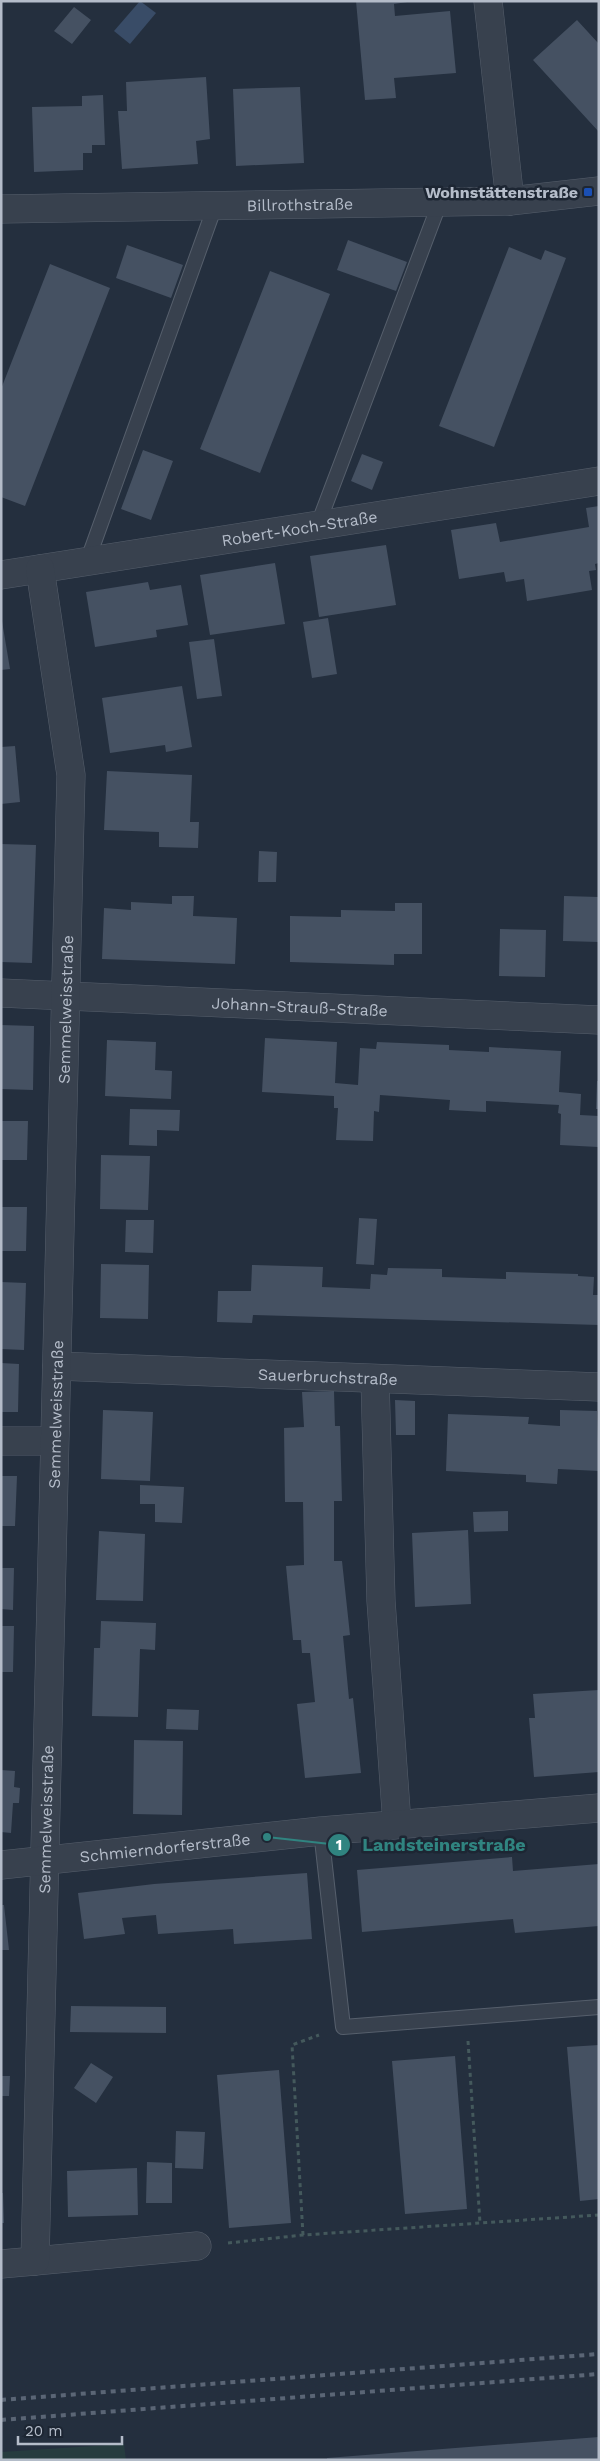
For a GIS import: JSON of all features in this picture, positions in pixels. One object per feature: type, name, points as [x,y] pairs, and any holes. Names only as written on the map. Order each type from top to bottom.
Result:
[{"type":"street","points":[[488,1],[510,201]]},
{"type":"street","name":"Billrothstraße","points":[[1,209],[510,201],[599,191]]},
{"type":"street","name":"Robert-Koch-Straße","points":[[1,575],[599,481]]},
{"type":"street","name":"Semmelweisstraße","points":[[35,2261],[71,775],[40,569]]},
{"type":"street","name":"Johann-Strauß-Straße","points":[[1,993],[599,1020]]},
{"type":"street","name":"Sauerbruchstraße","points":[[57,1366],[599,1387]]},
{"type":"street","points":[[375,1379],[380,1601],[397,1824]]},
{"type":"street","points":[[1,1441],[54,1441]]},
{"type":"street","name":"Schmierndorferstraße","points":[[1,1865],[321,1831],[599,1808]]},
{"type":"street","points":[[1,2264],[197,2246]]},
{"type":"lane","points":[[317,526],[440,202]]},
{"type":"lane","points":[[87,562],[215,206]]},
{"type":"lane","points":[[321,1831],[342,2027],[599,2007]]},
{"type":"path","points":[[466,2017],[480,2223]]},
{"type":"path","points":[[303,2235],[292,2045],[342,2027]]},
{"type":"path","points":[[197,2246],[303,2235],[599,2215]]},
{"type":"green space","points":[[124,2444],[126,2460],[1,2460],[1,2452]]},
{"type":"water","points":[[140,1],[156,13],[130,44],[114,31]]},
{"type":"building","points":[[356,1],[414,1],[394,4],[395,16],[450,11],[456,73],[394,78],[396,98],[365,100]]},
{"type":"building","points":[[74,7],[91,20],[72,44],[54,31]]},
{"type":"building","points":[[577,20],[599,44],[599,132],[533,60]]},
{"type":"building","points":[[206,77],[210,139],[196,141],[198,164],[122,169],[118,111],[127,111],[126,82]]},
{"type":"building","points":[[300,87],[304,163],[236,166],[233,89]]},
{"type":"building","points":[[103,95],[105,145],[92,145],[92,153],[83,153],[83,170],[34,172],[32,107],[82,106],[82,96]]},
{"type":"building","points":[[348,240],[407,262],[396,291],[337,270]]},
{"type":"building","points":[[127,245],[183,265],[171,298],[116,278]]},
{"type":"building","points":[[509,247],[541,260],[545,250],[566,258],[494,447],[439,426]]},
{"type":"building","points":[[50,264],[110,288],[25,506],[1,497],[1,389]]},
{"type":"building","points":[[270,271],[330,294],[260,473],[200,449]]},
{"type":"building","points":[[143,450],[173,461],[151,520],[121,509]]},
{"type":"building","points":[[362,454],[383,462],[372,490],[351,481]]},
{"type":"building","points":[[599,506],[599,563],[595,564],[596,570],[589,571],[592,590],[527,601],[524,579],[506,582],[504,572],[459,579],[451,530],[496,523],[500,542],[589,527],[586,508]]},
{"type":"building","points":[[386,545],[396,605],[319,617],[310,556]]},
{"type":"building","points":[[275,563],[285,624],[210,635],[200,575]]},
{"type":"building","points":[[148,582],[150,590],[181,585],[188,625],[156,630],[157,637],[95,647],[86,592]]},
{"type":"building","points":[[1,615],[10,669],[1,670]]},
{"type":"building","points":[[328,618],[337,674],[312,678],[303,622]]},
{"type":"building","points":[[214,639],[222,696],[197,699],[189,642]]},
{"type":"building","points":[[182,686],[192,747],[166,752],[165,745],[110,753],[102,698]]},
{"type":"building","points":[[15,746],[20,802],[1,804],[1,747]]},
{"type":"building","points":[[107,771],[192,775],[190,822],[199,822],[198,848],[159,847],[159,832],[104,830]]},
{"type":"building","points":[[1,844],[36,845],[32,963],[1,962]]},
{"type":"building","points":[[259,851],[277,852],[276,882],[258,882]]},
{"type":"building","points":[[172,896],[194,896],[193,916],[237,918],[235,964],[102,959],[104,908],[131,910],[131,902],[172,904]]},
{"type":"building","points":[[564,896],[599,897],[599,942],[563,941]]},
{"type":"building","points":[[395,903],[422,903],[422,954],[394,954],[394,965],[290,962],[290,916],[341,917],[341,910],[395,911]]},
{"type":"building","points":[[500,929],[546,930],[545,977],[499,976]]},
{"type":"building","points":[[1,1025],[34,1026],[33,1090],[1,1089]]},
{"type":"building","points":[[265,1038],[337,1042],[335,1083],[358,1085],[360,1048],[376,1049],[377,1042],[449,1045],[449,1050],[489,1052],[489,1047],[561,1051],[559,1092],[581,1094],[580,1115],[599,1116],[598,1147],[560,1145],[561,1114],[558,1113],[559,1105],[486,1101],[486,1112],[449,1110],[450,1100],[380,1095],[379,1112],[374,1111],[373,1141],[336,1140],[338,1108],[334,1108],[334,1096],[262,1092]]},
{"type":"building","points":[[107,1040],[156,1042],[155,1070],[172,1071],[171,1099],[105,1096]]},
{"type":"building","points":[[597,1081],[599,1081],[599,1109],[596,1109]]},
{"type":"building","points":[[130,1109],[180,1110],[179,1131],[157,1130],[157,1146],[129,1145]]},
{"type":"building","points":[[1,1121],[28,1121],[27,1160],[1,1160]]},
{"type":"building","points":[[101,1155],[150,1156],[148,1210],[100,1209]]},
{"type":"building","points":[[1,1207],[27,1207],[26,1251],[1,1251]]},
{"type":"building","points":[[359,1218],[377,1219],[374,1265],[356,1264]]},
{"type":"building","points":[[126,1220],[154,1220],[153,1253],[125,1252]]},
{"type":"building","points":[[101,1264],[149,1265],[148,1319],[100,1318]]},
{"type":"building","points":[[252,1265],[323,1267],[322,1287],[370,1289],[371,1274],[387,1275],[388,1268],[442,1269],[442,1277],[506,1279],[506,1272],[578,1274],[578,1276],[594,1277],[593,1295],[599,1295],[599,1325],[253,1315],[252,1323],[217,1322],[218,1291],[251,1291]]},
{"type":"building","points":[[1,1282],[26,1283],[24,1350],[1,1349]]},
{"type":"building","points":[[1,1363],[19,1364],[18,1412],[1,1412]]},
{"type":"building","points":[[334,1391],[335,1426],[340,1426],[342,1501],[334,1501],[334,1561],[342,1561],[350,1635],[343,1636],[349,1699],[353,1698],[361,1773],[305,1778],[297,1704],[315,1702],[310,1653],[302,1653],[301,1640],[293,1640],[286,1566],[304,1565],[303,1502],[285,1502],[284,1428],[304,1427],[302,1392]]},
{"type":"building","points":[[395,1400],[415,1401],[415,1435],[396,1435]]},
{"type":"building","points":[[103,1410],[153,1412],[150,1481],[101,1479]]},
{"type":"building","points":[[560,1410],[597,1411],[599,1471],[558,1469],[557,1484],[526,1482],[526,1475],[446,1471],[448,1414],[529,1417],[528,1424],[560,1426]]},
{"type":"building","points":[[1,1476],[17,1476],[15,1526],[1,1526]]},
{"type":"building","points":[[140,1485],[184,1487],[182,1523],[155,1522],[155,1504],[140,1504]]},
{"type":"building","points":[[508,1511],[508,1531],[474,1532],[473,1512]]},
{"type":"building","points":[[468,1530],[471,1604],[415,1607],[412,1533]]},
{"type":"building","points":[[99,1531],[145,1534],[143,1601],[96,1600]]},
{"type":"building","points":[[1,1568],[14,1568],[13,1610],[1,1609]]},
{"type":"building","points":[[101,1621],[156,1623],[155,1650],[140,1649],[138,1717],[92,1716],[94,1648],[100,1648]]},
{"type":"building","points":[[1,1626],[14,1626],[13,1672],[1,1672]]},
{"type":"building","points":[[599,1690],[599,1772],[534,1777],[529,1718],[535,1718],[533,1694]]},
{"type":"building","points":[[167,1709],[199,1710],[198,1730],[166,1729]]},
{"type":"building","points":[[134,1740],[183,1741],[182,1815],[133,1814]]},
{"type":"building","points":[[1,1770],[15,1771],[14,1787],[20,1788],[19,1803],[13,1803],[11,1833],[1,1832]]},
{"type":"building","points":[[512,1857],[513,1871],[599,1864],[599,1926],[515,1933],[513,1919],[362,1932],[357,1870]]},
{"type":"building","points":[[307,1873],[312,1939],[234,1944],[233,1929],[158,1934],[156,1915],[122,1918],[125,1934],[84,1939],[78,1893],[154,1884]]},
{"type":"building","points":[[1,1905],[4,1905],[9,1950],[1,1950]]},
{"type":"building","points":[[71,2006],[166,2007],[166,2033],[70,2032]]},
{"type":"building","points":[[599,2045],[599,2199],[580,2201],[567,2047]]},
{"type":"building","points":[[455,2056],[467,2209],[405,2214],[392,2061]]},
{"type":"building","points":[[91,2063],[113,2077],[96,2103],[74,2088]]},
{"type":"building","points":[[279,2070],[291,2223],[229,2228],[217,2075]]},
{"type":"building","points":[[1,2076],[10,2076],[9,2096],[1,2096]]},
{"type":"building","points":[[176,2131],[205,2132],[203,2169],[175,2168]]},
{"type":"building","points":[[147,2162],[172,2163],[172,2203],[146,2203]]},
{"type":"building","points":[[137,2168],[138,2215],[68,2217],[67,2171]]},
{"type":"building","points":[[1,2193],[3,2193],[4,2223],[1,2223]]},
{"type":"building","points":[[599,2437],[599,2460],[327,2460],[327,2458]]},
{"type":"railway","points":[[1,2400],[599,2354]]},
{"type":"railway","points":[[1,2420],[599,2374]]},
{"type":"place","name":"Wohnstättenstraße","points":[[588,192]]},
{"type":"place","name":"Landsteinerstraße","points":[[267,1837]]}]
